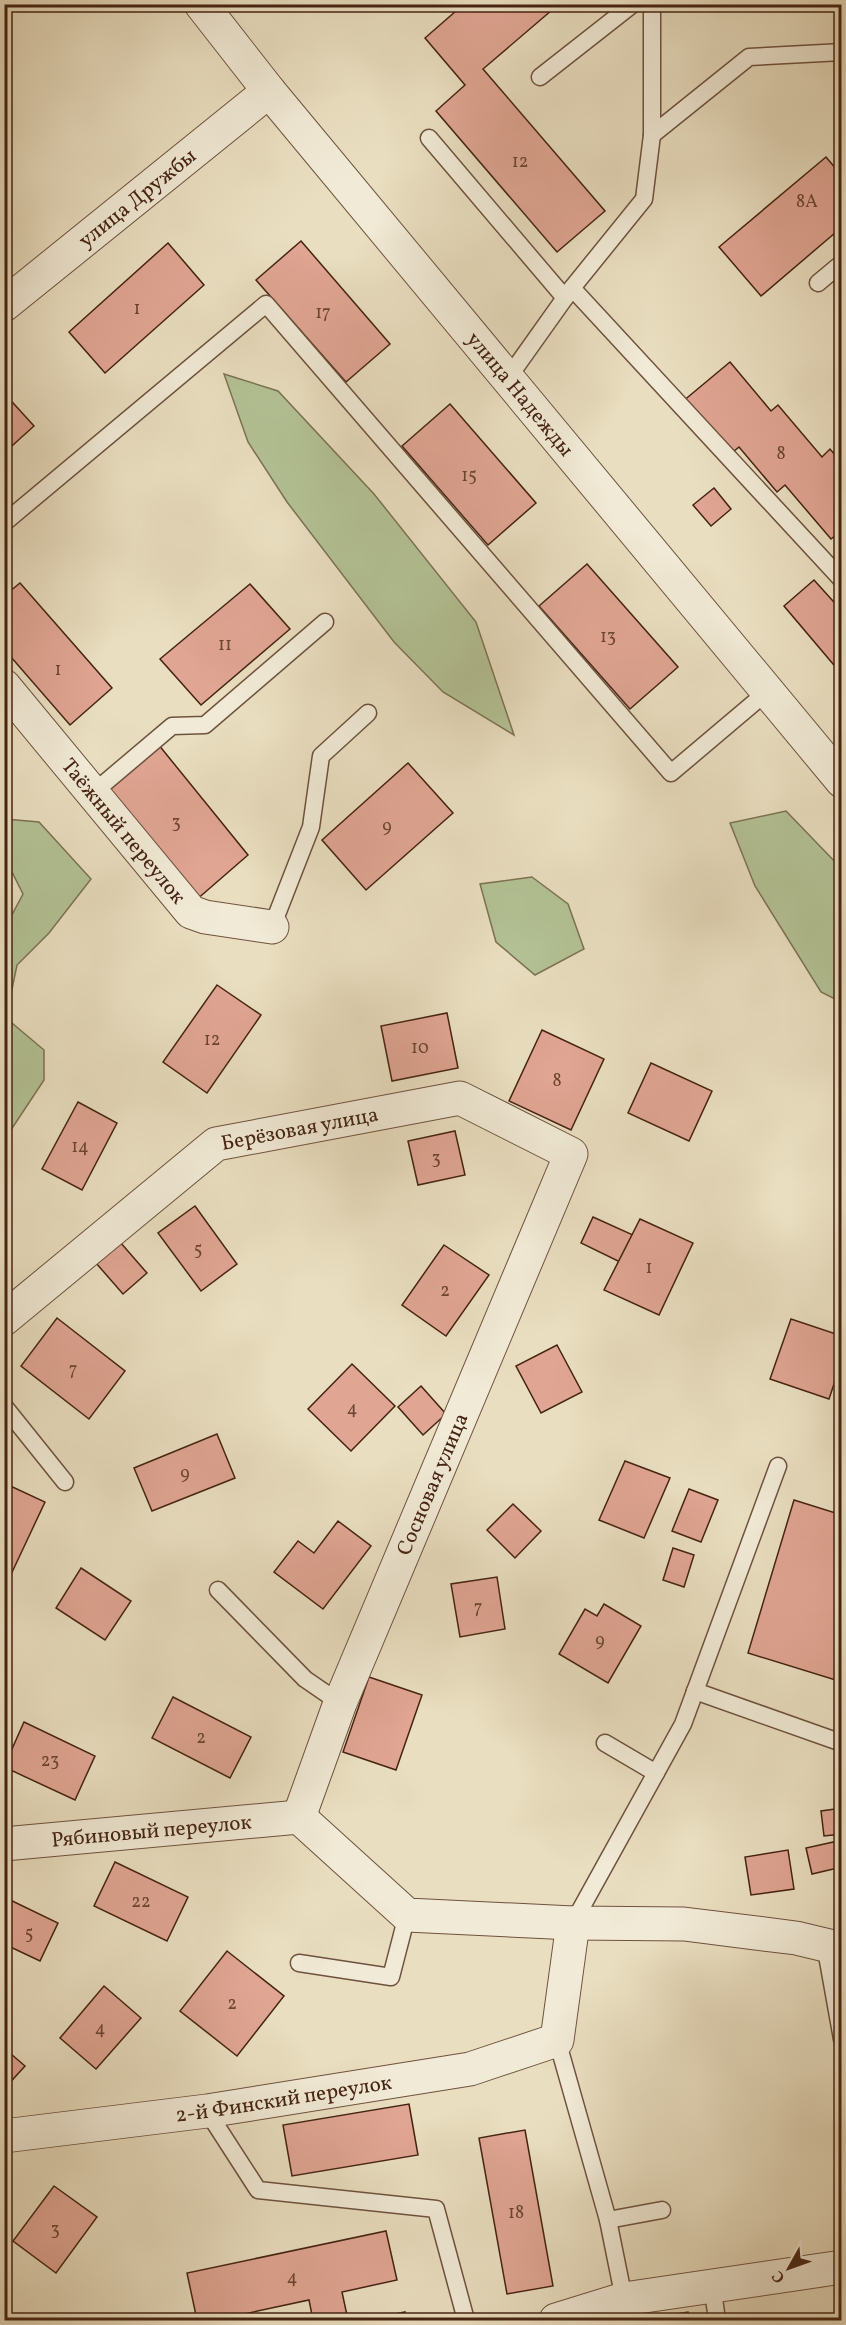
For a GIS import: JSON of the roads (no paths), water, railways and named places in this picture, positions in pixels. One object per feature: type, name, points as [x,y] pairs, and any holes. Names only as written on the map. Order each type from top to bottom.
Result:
[{"type":"street","name":"улица Надежды","points":[[201,4],[269,91],[842,781]]},
{"type":"street","name":"улица Дружбы","points":[[4,305],[269,91]]},
{"type":"street","name":"Таёжный переулок","points":[[4,686],[191,912],[272,927]]},
{"type":"street","name":"Берёзовая улица","points":[[4,1319],[216,1144],[460,1098],[571,1154]]},
{"type":"street","name":"Сосновая улица","points":[[299,1817],[340,1703],[571,1154]]},
{"type":"street","name":"Рябиновый переулок","points":[[4,1844],[299,1817]]},
{"type":"street","points":[[299,1817],[407,1915],[573,1923],[684,1924],[796,1938],[833,1947]]},
{"type":"street","points":[[556,2040],[573,1923]]},
{"type":"street","name":"2-й Финский переулок","points":[[4,2136],[207,2111],[470,2069],[556,2040]]},
{"type":"street","points":[[556,2320],[624,2299],[712,2284],[842,2267]]},
{"type":"lane","points":[[540,77],[633,4]]},
{"type":"lane","points":[[508,378],[568,293],[644,199],[652,135],[652,4]]},
{"type":"lane","points":[[652,135],[749,57],[842,52]]},
{"type":"lane","points":[[429,138],[568,293],[842,580]]},
{"type":"lane","points":[[818,283],[842,263]]},
{"type":"lane","points":[[4,523],[266,304],[671,773],[768,690]]},
{"type":"lane","points":[[94,792],[172,726],[206,725],[325,622]]},
{"type":"lane","points":[[272,927],[310,827],[321,756],[368,713]]},
{"type":"lane","points":[[4,1406],[65,1482]]},
{"type":"lane","points":[[573,1923],[683,1724],[778,1466]]},
{"type":"lane","points":[[218,1590],[305,1679],[340,1703]]},
{"type":"lane","points":[[695,1691],[842,1743]]},
{"type":"lane","points":[[605,1743],[656,1773]]},
{"type":"lane","points":[[298,1963],[391,1977],[407,1915]]},
{"type":"lane","points":[[833,1947],[842,2039]]},
{"type":"lane","points":[[556,2040],[608,2220],[624,2299]]},
{"type":"lane","points":[[207,2111],[258,2190],[436,2209],[466,2320]]},
{"type":"lane","points":[[608,2220],[662,2210]]},
{"type":"lane","points":[[712,2284],[717,2320]]}]
